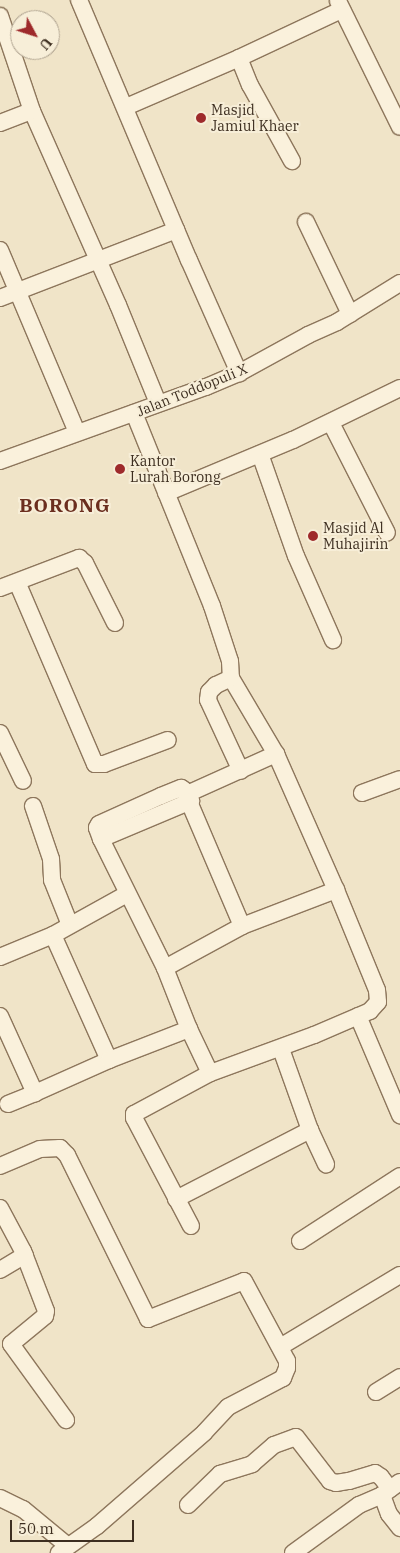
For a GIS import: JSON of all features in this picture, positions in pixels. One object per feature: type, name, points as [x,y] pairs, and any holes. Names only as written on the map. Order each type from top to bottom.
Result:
[{"type":"street","points":[[79,0],[126,107],[176,230],[239,373]]},
{"type":"street","points":[[126,107],[240,58],[339,5],[400,127]]},
{"type":"street","points":[[0,16],[3,34],[32,111],[98,260],[158,403]]},
{"type":"street","points":[[240,58],[250,85],[292,160]]},
{"type":"street","points":[[0,123],[32,111]]},
{"type":"street","points":[[306,222],[350,314]]},
{"type":"street","points":[[0,298],[176,230]]},
{"type":"street","points":[[0,250],[77,432]]},
{"type":"street","name":"Jalan Toddopuli X","points":[[0,461],[239,373],[350,314],[400,284]]},
{"type":"street","points":[[166,493],[331,423],[400,388]]},
{"type":"street","points":[[134,413],[212,606],[230,661],[232,678],[276,754],[336,890],[376,990],[378,1002],[370,1011],[281,1049],[210,1073],[134,1114],[134,1118],[190,1226]]},
{"type":"street","points":[[331,423],[387,533]]},
{"type":"street","points":[[260,454],[296,556],[333,640]]},
{"type":"street","points":[[0,588],[79,558],[85,563],[115,623]]},
{"type":"street","points":[[17,582],[95,764],[104,764],[168,740]]},
{"type":"street","points":[[232,678],[216,685],[209,692],[208,700],[240,770]]},
{"type":"street","points":[[0,733],[22,781]]},
{"type":"street","points":[[189,797],[240,770],[276,754]]},
{"type":"street","points":[[362,793],[400,779]]},
{"type":"street","points":[[210,1073],[189,1029],[165,968],[127,894],[97,828],[103,822],[181,788],[189,797],[242,926]]},
{"type":"street","points":[[33,806],[51,859],[52,880],[70,925]]},
{"type":"street","points":[[165,968],[242,926],[336,890]]},
{"type":"street","points":[[0,957],[53,935],[127,894]]},
{"type":"street","points":[[53,935],[109,1060]]},
{"type":"street","points":[[0,1016],[35,1093]]},
{"type":"street","points":[[358,1016],[400,1115]]},
{"type":"street","points":[[8,1104],[109,1060],[189,1029]]},
{"type":"street","points":[[281,1049],[310,1130],[326,1165]]},
{"type":"street","points":[[176,1200],[310,1130]]},
{"type":"street","points":[[0,1166],[40,1149],[60,1148],[67,1155],[148,1319],[244,1281],[287,1362],[283,1378],[228,1407],[204,1433],[104,1520],[63,1550],[23,1509],[10,1501],[0,1498]]},
{"type":"street","points":[[300,1241],[400,1176]]},
{"type":"street","points":[[0,1208],[25,1255],[46,1311],[45,1316],[11,1344],[66,1420]]},
{"type":"street","points":[[0,1270],[25,1255]]},
{"type":"street","points":[[280,1347],[400,1275]]},
{"type":"street","points":[[376,1392],[400,1377]]},
{"type":"street","points":[[188,1506],[220,1474],[252,1464],[274,1445],[296,1437],[330,1481],[336,1483],[349,1481],[375,1474],[381,1477],[391,1489],[389,1514],[400,1528]]},
{"type":"street","points":[[293,1553],[359,1505],[391,1489]]},
{"type":"place","name":"Masjid Jamiul Khaer","points":[[201,118]]},
{"type":"place","name":"Kantor Lurah Borong","points":[[120,469]]},
{"type":"place","name":"Masjid Al Muhajirin","points":[[313,536]]},
{"type":"district","name":"BORONG","points":[[65,506]]}]
